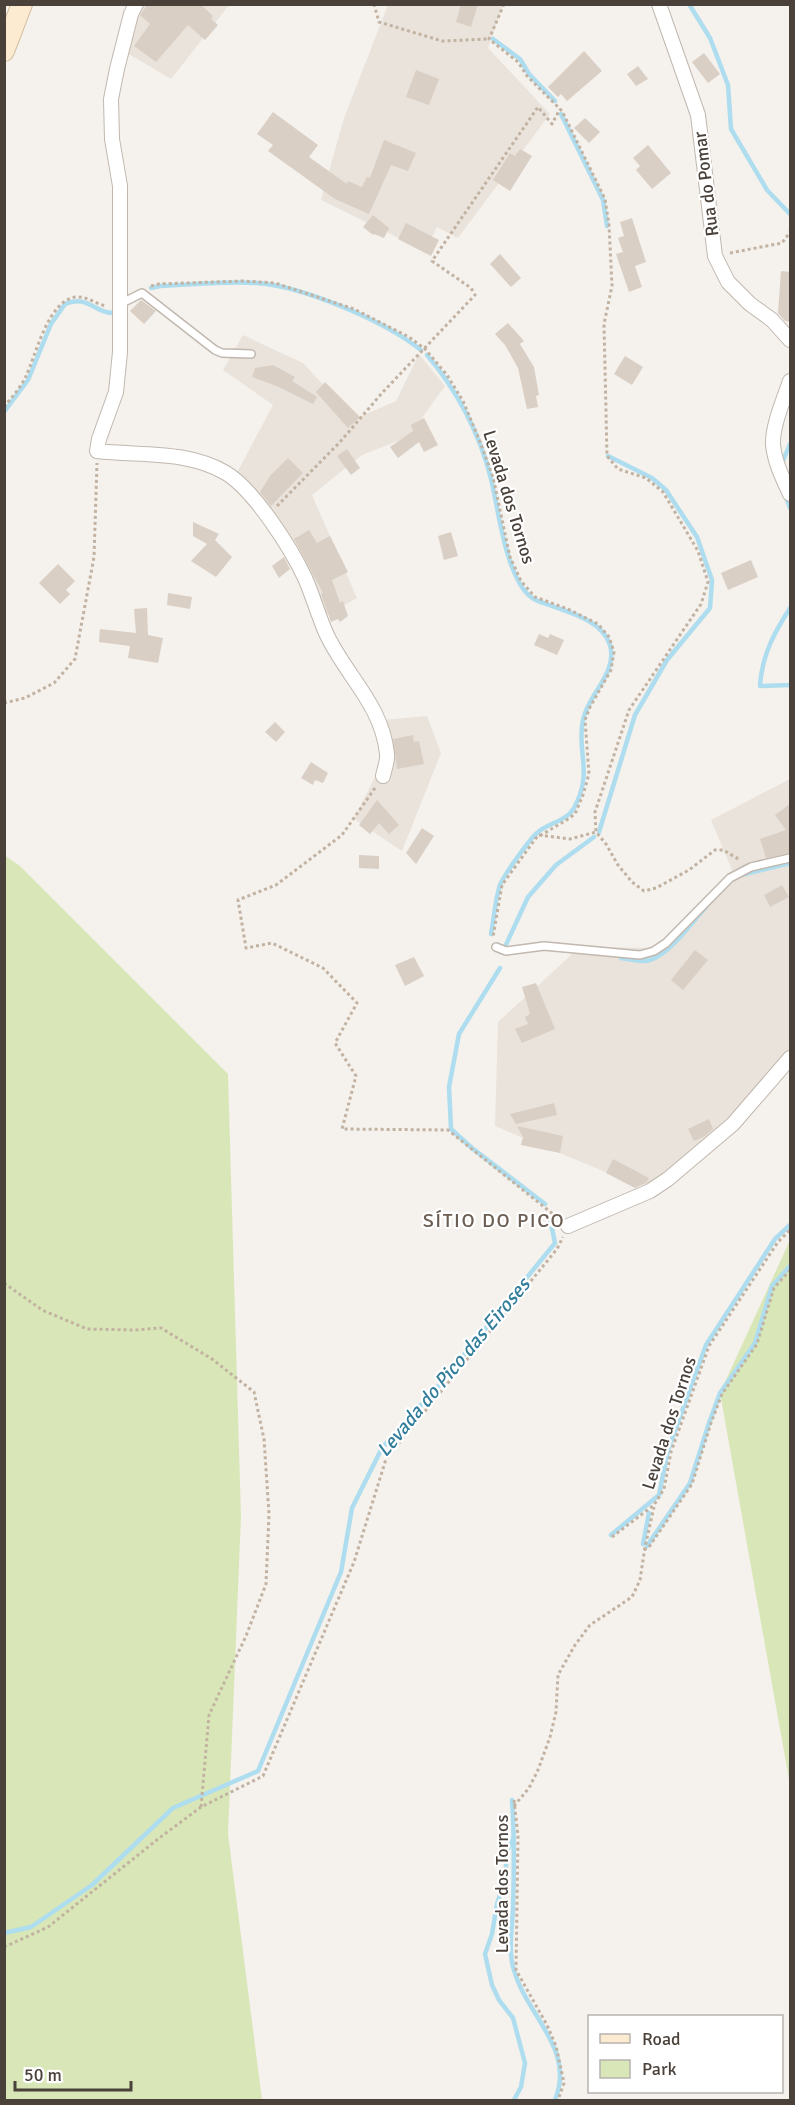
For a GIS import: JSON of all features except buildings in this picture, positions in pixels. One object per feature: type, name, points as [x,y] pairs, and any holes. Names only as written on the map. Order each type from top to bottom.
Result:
[{"type":"main road","points":[[4,51],[22,4]]},
{"type":"street","points":[[136,4],[131,14],[111,99],[112,139],[120,186],[120,352],[116,392],[97,451],[180,456],[205,462],[228,474],[242,485],[267,516],[304,576],[327,634],[366,694],[381,729],[388,756],[383,776]]},
{"type":"street","name":"Rua do Pomar","points":[[659,4],[698,115],[715,256],[728,282],[750,304],[772,320],[790,340]]},
{"type":"street","points":[[790,381],[778,417],[773,444],[780,472],[790,494]]},
{"type":"street","points":[[568,1227],[650,1191],[668,1179],[732,1124],[790,1059]]},
{"type":"lane","points":[[120,304],[140,293],[215,350],[222,353],[251,354]]},
{"type":"lane","points":[[496,947],[506,951],[544,945],[640,955],[654,951],[666,944],[730,878],[751,867],[790,858]]},
{"type":"path","points":[[374,4],[379,22],[442,41],[489,39],[518,62],[527,76],[560,109],[605,199],[609,225],[612,286],[604,324],[607,456],[618,469],[646,478],[663,492],[698,551],[708,582],[701,604],[629,710],[595,812],[596,832],[618,865],[632,882],[644,891],[656,888],[689,870],[715,850],[723,850],[751,867]]},
{"type":"path","points":[[489,39],[504,4]]},
{"type":"path","points":[[267,516],[340,442],[382,393],[475,295],[471,288],[432,261],[538,107],[552,124],[560,109]]},
{"type":"path","points":[[715,256],[782,243],[790,232]]},
{"type":"path","name":"Levada dos Tornos","points":[[140,293],[144,289],[159,284],[243,281],[275,283],[354,309],[409,337],[425,349],[447,375],[463,401],[493,477],[510,557],[521,581],[535,597],[568,609],[598,624],[609,637],[614,661],[585,720],[589,774],[584,795],[574,814],[539,835],[502,885],[493,936],[496,947]]},
{"type":"path","points":[[4,406],[25,379],[48,322],[63,301],[83,297],[103,306],[120,304]]},
{"type":"path","points":[[4,703],[26,698],[54,683],[75,660],[94,557],[97,451]]},
{"type":"path","points":[[4,1947],[48,1927],[201,1807],[263,1776],[354,1562],[386,1458],[557,1249],[568,1227],[448,1130],[342,1129],[356,1076],[335,1043],[357,1003],[322,968],[272,943],[246,948],[238,900],[276,885],[342,835],[383,776]]},
{"type":"path","points":[[539,835],[570,839],[596,832]]},
{"type":"path","name":"Levada dos Tornos","points":[[514,1806],[529,1788],[550,1737],[556,1712],[558,1675],[590,1625],[632,1597],[640,1580],[654,1505],[664,1489],[671,1452],[709,1346],[778,1242],[790,1230]]},
{"type":"path","points":[[644,1550],[649,1547],[692,1484],[711,1423],[723,1394],[757,1344],[774,1288],[790,1270]]},
{"type":"path","points":[[4,1283],[42,1310],[87,1329],[161,1328],[212,1359],[254,1392],[264,1439],[269,1514],[266,1584],[246,1636],[209,1715],[201,1807]]},
{"type":"path","points":[[612,1537],[654,1505]]},
{"type":"path","name":"Levada dos Tornos","points":[[514,1800],[518,1836],[516,1970],[547,2025],[556,2046],[564,2083],[558,2100]]},
{"type":"shaded area","points":[[127,5],[229,5],[171,79],[127,53],[136,9]]},
{"type":"shaded area","points":[[388,5],[503,5],[488,48],[550,114],[458,238],[437,227],[425,251],[321,200],[344,118]]},
{"type":"shaded area","points":[[243,335],[303,363],[355,419],[396,401],[419,354],[445,386],[408,437],[362,455],[312,495],[357,598],[319,619],[266,523],[231,484],[273,405],[223,370]]},
{"type":"shaded area","points":[[427,716],[441,753],[402,851],[354,819],[389,749],[382,720]]},
{"type":"shaded area","points":[[790,779],[790,1056],[722,1130],[670,1175],[639,1186],[495,1126],[498,1022],[580,947],[659,948],[732,870],[711,820]]},
{"type":"green space","points":[[4,855],[20,866],[228,1074],[241,1517],[228,1834],[262,2100],[5,2100]]},
{"type":"green space","points":[[790,1240],[790,1785],[720,1393]]},
{"type":"waterway","points":[[689,4],[710,38],[728,85],[731,129],[767,190],[790,214]]},
{"type":"waterway","name":"Levada do Pico das Eiroses","points":[[493,39],[520,59],[529,74],[555,101]]},
{"type":"waterway","name":"Levada do Pico das Eiroses","points":[[561,114],[603,200],[607,226]]},
{"type":"waterway","name":"Levada dos Tornos","points":[[151,288],[232,282],[275,286],[319,298],[365,317],[421,350]]},
{"type":"waterway","name":"Levada dos Tornos","points":[[4,412],[28,380],[51,324],[65,304],[80,301],[102,311],[115,313]]},
{"type":"waterway","name":"Levada dos Tornos","points":[[427,355],[458,398],[481,446],[491,479],[505,546],[520,584],[536,600],[577,615],[594,624],[601,630],[610,645],[610,665],[590,701],[583,720],[581,742],[584,773],[580,795],[571,813],[533,837],[506,874],[498,891],[491,934]]},
{"type":"waterway","points":[[782,463],[790,444]]},
{"type":"waterway","name":"Levada do Pico das Eiroses","points":[[599,832],[635,715],[667,660],[710,608],[712,580],[697,537],[666,490],[652,478],[608,456]]},
{"type":"waterway","points":[[787,500],[790,508]]},
{"type":"waterway","points":[[790,608],[770,645],[763,664],[760,686],[790,685]]},
{"type":"waterway","name":"Levada do Pico das Eiroses","points":[[505,947],[528,897],[556,865],[594,837]]},
{"type":"waterway","name":"Levada dos Tornos","points":[[741,875],[790,863]]},
{"type":"waterway","name":"Levada dos Tornos","points":[[621,958],[643,961],[658,957],[673,945],[706,907]]},
{"type":"waterway","name":"Levada do Pico das Eiroses","points":[[500,968],[459,1034],[449,1087],[451,1129],[545,1204]]},
{"type":"waterway","name":"Levada do Pico das Eiroses","points":[[4,1933],[31,1927],[92,1885],[173,1808],[258,1771],[341,1572],[352,1508],[382,1448],[442,1382],[555,1243],[550,1219]]},
{"type":"waterway","name":"Levada dos Tornos","points":[[611,1535],[659,1495],[668,1450],[706,1345],[775,1239],[790,1225]]},
{"type":"waterway","points":[[647,1546],[690,1483],[720,1393],[755,1343],[772,1286],[790,1266]]},
{"type":"waterway","points":[[643,1544],[649,1513]]},
{"type":"waterway","name":"Levada dos Tornos","points":[[512,1800],[514,1828],[512,1963],[520,1986],[554,2048],[559,2064],[560,2082],[555,2100]]},
{"type":"waterway","points":[[514,1837],[507,1851],[505,1879],[485,1954],[492,1985],[499,2000],[513,2018],[525,2063],[521,2087],[514,2100]]},
{"type":"district","name":"SÍTIO DO PICO","points":[[494,1220]]}]
